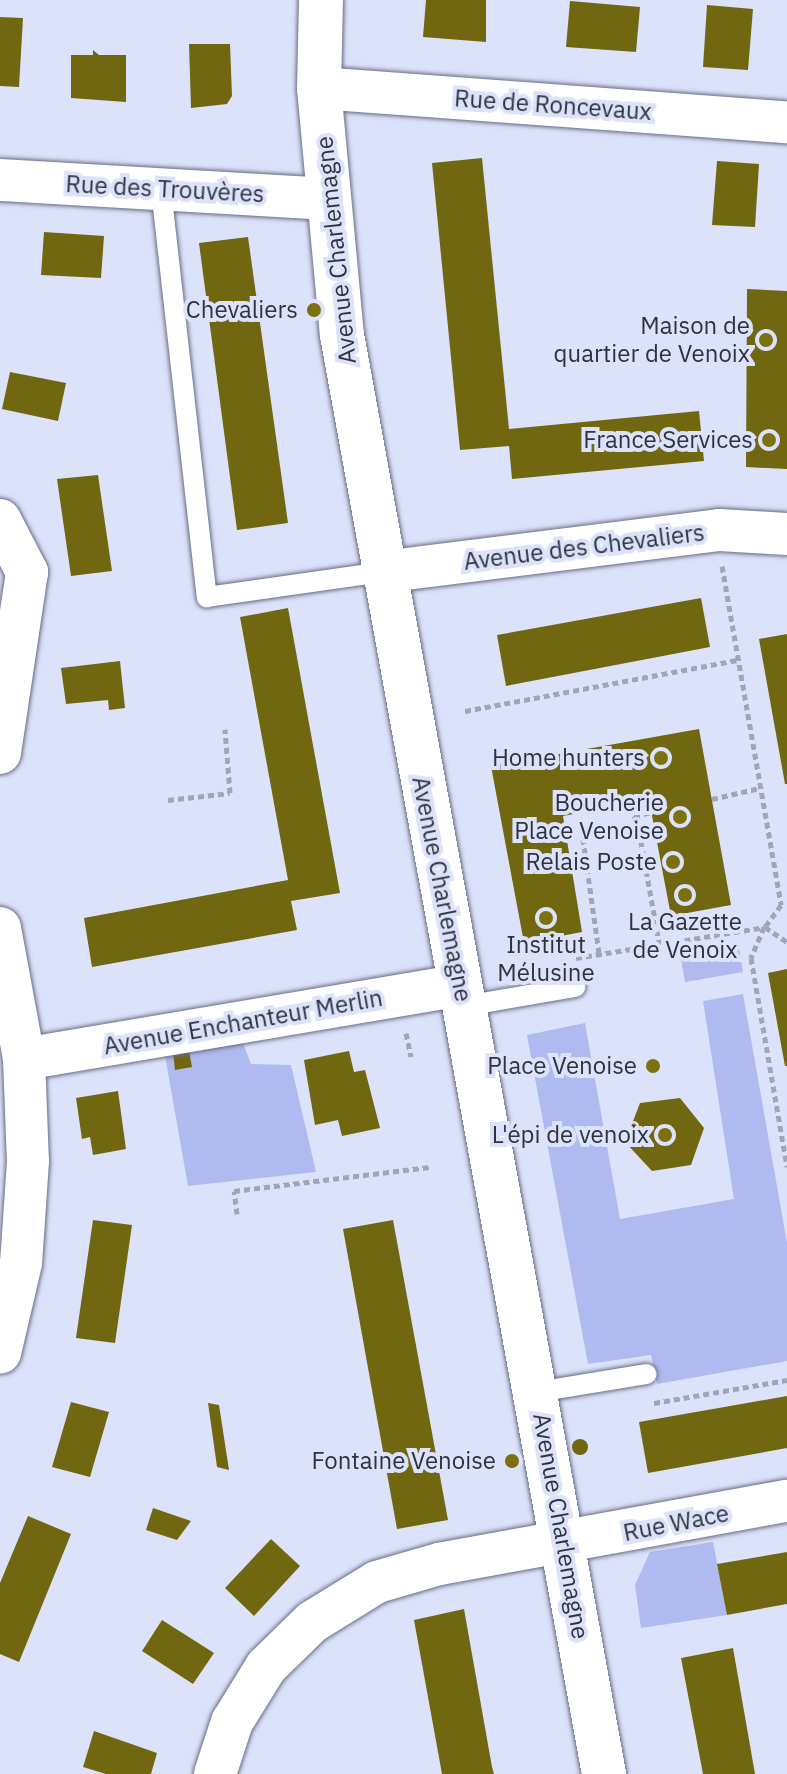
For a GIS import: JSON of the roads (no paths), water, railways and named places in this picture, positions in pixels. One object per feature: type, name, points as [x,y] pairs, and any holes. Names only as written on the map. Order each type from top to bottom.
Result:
[{"type":"street","name":"Avenue Charlemagne","points":[[321,0],[319,88],[342,335],[382,572],[537,1392],[604,1774]]},
{"type":"street","name":"Rue de Roncevaux","points":[[319,88],[787,122]]},
{"type":"street","name":"Rue des Trouvères","points":[[0,180],[329,199]]},
{"type":"street","points":[[0,520],[27,572],[0,753]]},
{"type":"street","name":"Avenue des Chevaliers","points":[[382,572],[719,530],[787,534]]},
{"type":"street","points":[[0,928],[24,1059],[28,1161],[0,1353]]},
{"type":"street","name":"Avenue Enchanteur Merlin","points":[[24,1059],[463,996]]},
{"type":"street","name":"Rue Wace","points":[[215,1774],[232,1722],[266,1667],[312,1622],[377,1582],[439,1564],[565,1545],[787,1501]]},
{"type":"lane","points":[[161,189],[207,597],[382,572]]},
{"type":"lane","points":[[463,996],[575,987]]},
{"type":"lane","points":[[537,1392],[647,1374]]},
{"type":"place","name":"Chevaliers","points":[[314,310]]},
{"type":"place","name":"Maison de quartier de Venoix","points":[[766,340]]},
{"type":"place","name":"France Services","points":[[769,440]]},
{"type":"place","name":"Home hunters","points":[[661,758]]},
{"type":"place","name":"Boucherie Place Venoise","points":[[680,817]]},
{"type":"place","name":"Relais Poste","points":[[673,862]]},
{"type":"place","name":"La Gazette de Venoix","points":[[685,895]]},
{"type":"place","name":"Institut Mélusine","points":[[546,918]]},
{"type":"place","name":"Place Venoise","points":[[653,1066]]},
{"type":"place","name":"L'épi de venoix","points":[[665,1135]]},
{"type":"place","name":"Fontaine Venoise","points":[[512,1461]]}]
